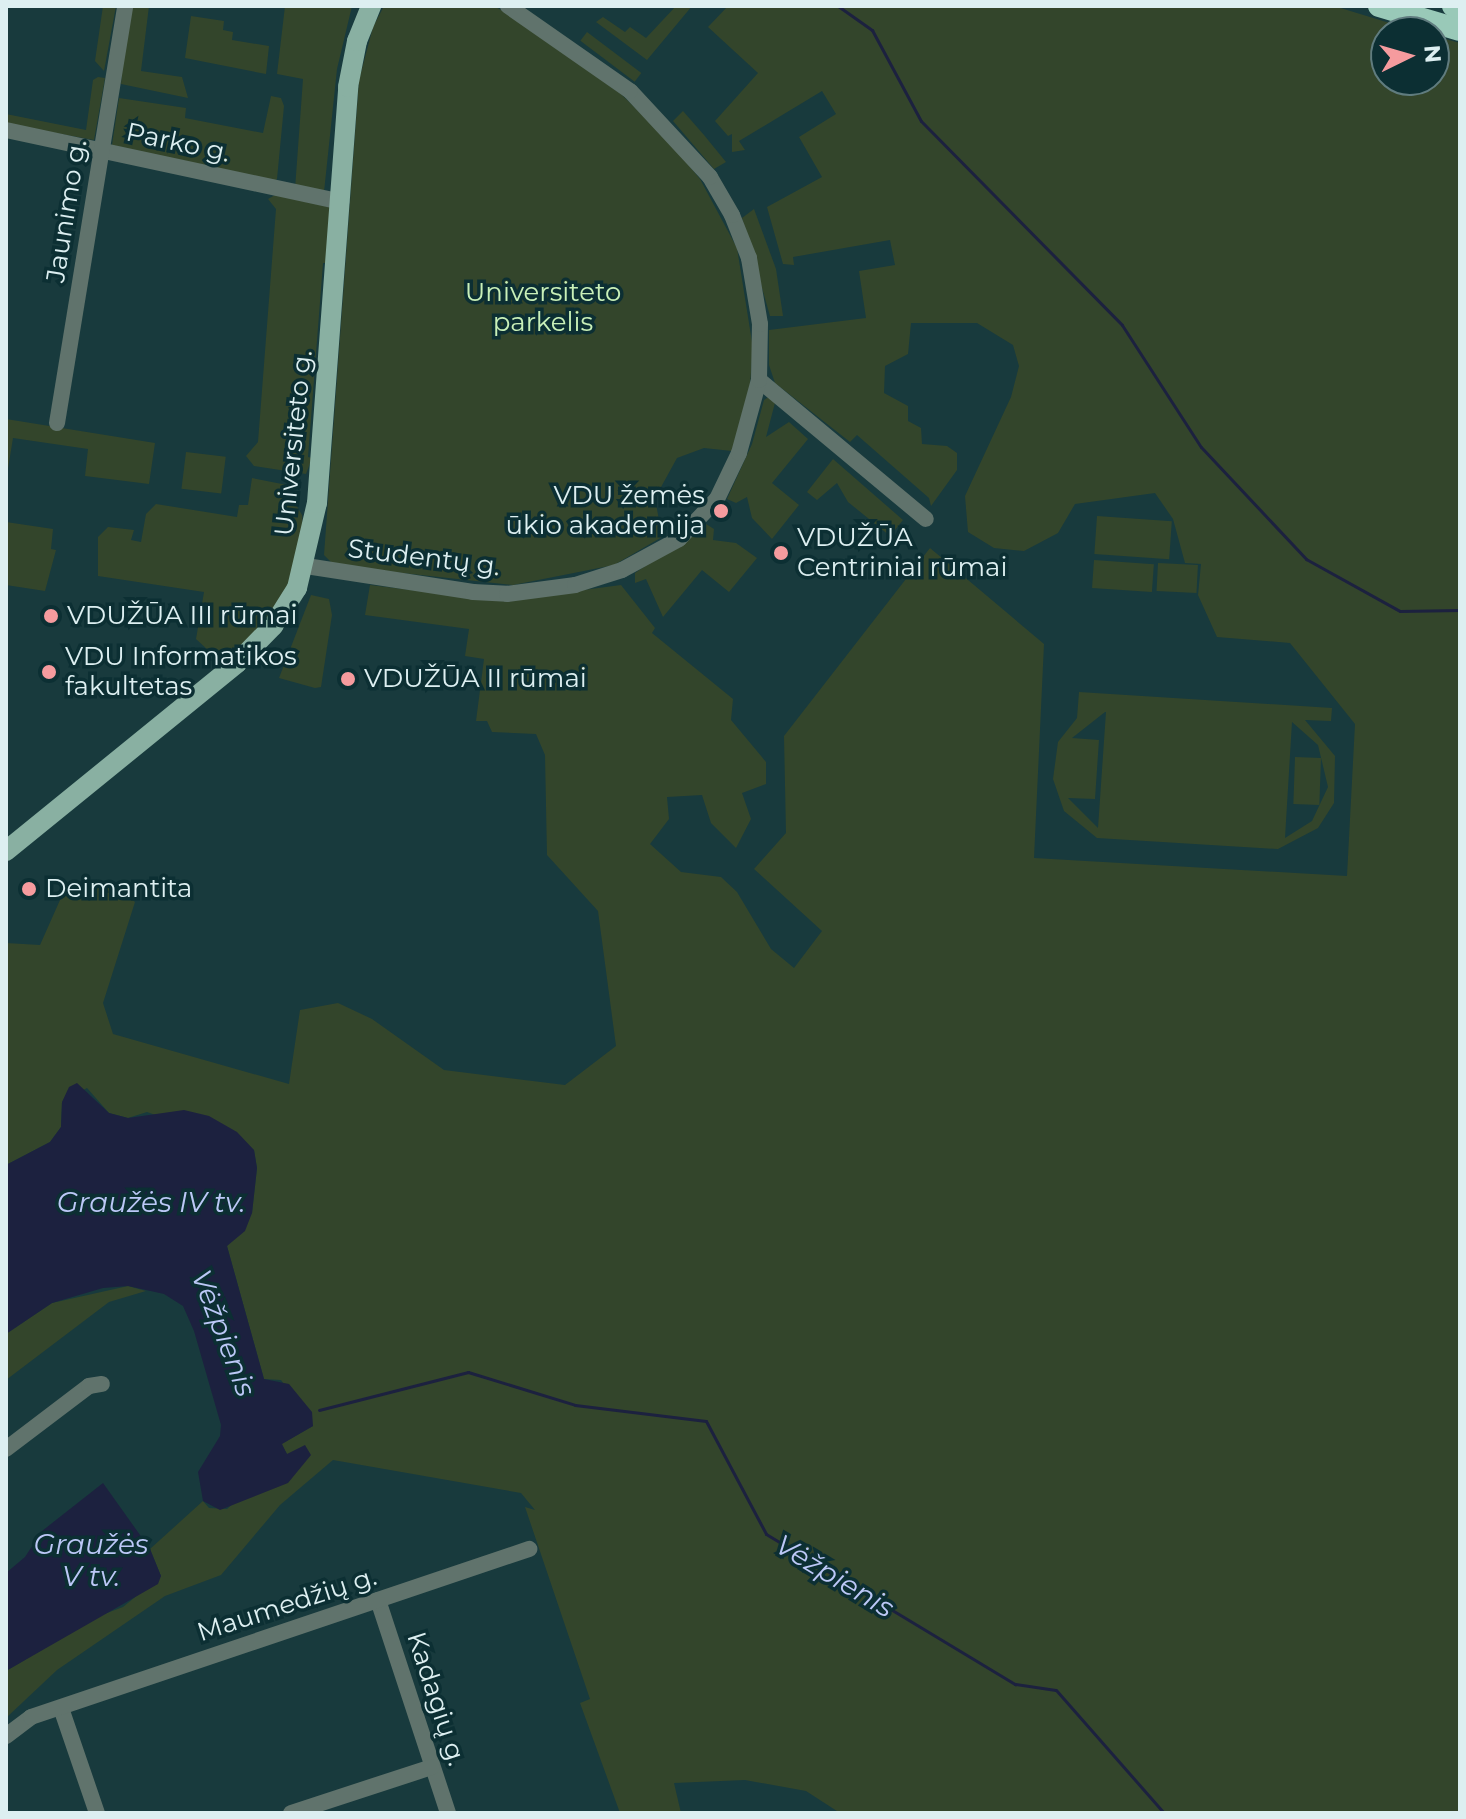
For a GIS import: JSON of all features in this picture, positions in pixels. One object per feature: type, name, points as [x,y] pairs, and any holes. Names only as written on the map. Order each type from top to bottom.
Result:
[{"type":"highway","points":[[1379,6],[1460,30]]},
{"type":"highway","points":[[1453,6],[1460,8]]},
{"type":"main road","name":"Universiteto g.","points":[[6,851],[237,663],[273,626],[306,566],[317,503],[348,87],[357,41],[371,6]]},
{"type":"street","name":"Jaunimo g.","points":[[57,423],[125,6]]},
{"type":"street","name":"Studentų g.","points":[[306,566],[507,594],[575,585],[622,570],[679,539],[717,499],[739,453],[759,380],[760,324],[749,258],[710,177],[630,91],[508,6]]},
{"type":"street","name":"Parko g.","points":[[6,130],[341,202]]},
{"type":"street","points":[[759,380],[926,519]]},
{"type":"street","points":[[6,1449],[89,1386],[102,1384]]},
{"type":"street","name":"Maumedžių g.","points":[[6,1736],[31,1717],[529,1549]]},
{"type":"street","name":"Kadagių g.","points":[[378,1600],[448,1813]]},
{"type":"street","points":[[61,1708],[97,1813]]},
{"type":"street","points":[[291,1813],[432,1767]]},
{"type":"green space","points":[[103,6],[116,6],[104,71],[95,61]]},
{"type":"green space","points":[[128,6],[149,6],[141,71],[182,77],[188,98],[121,84]]},
{"type":"green space","points":[[285,6],[352,6],[337,69],[324,192],[295,189],[303,79],[277,74]]},
{"type":"green space","name":"Universiteto parkelis","points":[[384,6],[494,6],[508,14],[621,94],[667,139],[700,179],[737,248],[753,348],[750,385],[732,451],[704,448],[677,458],[655,498],[662,537],[614,565],[513,585],[332,563],[324,555],[359,80],[373,27]]},
{"type":"green space","points":[[676,6],[692,6],[647,60],[596,22],[603,17],[625,32],[630,27],[646,38]]},
{"type":"green space","points":[[728,6],[1334,6],[1370,17],[1370,96],[1450,96],[1450,40],[1460,43],[1460,1813],[840,1813],[806,1791],[745,1780],[674,1783],[681,1813],[620,1813],[580,1703],[590,1699],[525,1507],[535,1510],[521,1493],[333,1460],[280,1505],[221,1575],[165,1596],[57,1670],[6,1718],[6,1671],[99,1616],[123,1607],[161,1576],[150,1549],[203,1501],[209,1508],[227,1509],[287,1454],[281,1444],[313,1426],[281,1380],[264,1379],[227,1246],[252,1213],[257,1168],[254,1150],[147,1112],[128,1118],[109,1113],[87,1088],[62,1102],[61,1127],[50,1142],[6,1165],[6,943],[40,945],[64,891],[84,883],[116,886],[135,902],[103,1003],[113,1034],[289,1084],[300,1010],[338,1003],[372,1019],[444,1070],[565,1085],[616,1046],[598,911],[547,855],[545,755],[536,734],[492,732],[487,721],[476,721],[484,659],[465,656],[469,629],[365,615],[370,585],[501,601],[621,585],[655,628],[652,633],[733,699],[731,720],[766,762],[766,784],[742,793],[751,819],[736,848],[711,823],[702,795],[667,797],[669,819],[650,844],[681,872],[721,877],[737,892],[771,949],[794,968],[822,931],[754,869],[786,833],[784,736],[930,548],[1044,644],[1034,858],[1347,876],[1355,724],[1290,643],[1217,637],[1198,595],[1201,564],[1185,563],[1173,519],[1155,493],[1075,504],[1058,533],[1024,551],[994,548],[968,532],[965,496],[1011,397],[1019,366],[1013,345],[977,323],[911,323],[908,354],[885,366],[884,393],[908,406],[908,421],[921,428],[922,444],[947,446],[957,453],[957,470],[931,506],[929,498],[857,435],[850,442],[775,383],[769,365],[769,330],[866,318],[859,271],[895,265],[890,240],[793,257],[794,265],[783,264],[767,207],[822,177],[799,137],[836,114],[822,91],[739,141],[745,150],[732,152],[732,134],[728,136],[715,121],[758,73],[708,27]]},
{"type":"green space","points":[[191,16],[224,21],[223,30],[233,32],[232,40],[269,46],[266,74],[185,58]]},
{"type":"green space","points":[[587,32],[641,73],[635,82],[580,41]]},
{"type":"green space","points":[[105,78],[94,140],[6,124],[6,114],[86,130],[93,80]]},
{"type":"green space","points":[[271,96],[281,98],[284,106],[277,179],[273,182],[112,145],[119,98],[186,108],[185,118],[263,133]]},
{"type":"green space","points":[[683,111],[726,162],[714,169],[673,121]]},
{"type":"green space","points":[[275,195],[329,207],[331,212],[327,263],[323,263],[308,457],[312,458],[306,474],[254,466],[246,456],[258,442],[276,209],[268,199]]},
{"type":"green space","points":[[754,209],[776,269],[783,316],[770,316],[742,218]]},
{"type":"green space","points":[[770,396],[776,399],[766,437],[789,422],[808,439],[772,483],[799,505],[772,539],[752,518],[747,497],[736,503],[727,499],[752,444],[764,400]]},
{"type":"green space","points":[[6,419],[155,443],[149,484],[85,476],[88,449],[13,438],[6,481]]},
{"type":"green space","points":[[186,452],[226,457],[221,494],[181,489]]},
{"type":"green space","points":[[833,459],[903,520],[890,536],[848,502],[837,483],[817,500],[807,492]]},
{"type":"green space","points":[[252,478],[287,485],[286,501],[295,503],[302,515],[304,539],[292,581],[262,627],[222,663],[196,639],[204,592],[98,576],[98,537],[108,527],[134,530],[131,540],[141,542],[146,514],[156,504],[237,517],[239,505],[248,505]]},
{"type":"green space","points":[[1097,516],[1172,521],[1169,559],[1094,554]]},
{"type":"green space","points":[[6,522],[53,529],[51,549],[56,550],[45,591],[6,585]]},
{"type":"green space","points":[[706,524],[714,529],[713,540],[736,543],[757,558],[729,592],[702,570],[663,617],[646,579],[635,583],[635,573]]},
{"type":"green space","points":[[1094,560],[1154,564],[1152,592],[1092,588]]},
{"type":"green space","points":[[1158,563],[1198,565],[1196,593],[1157,591]]},
{"type":"green space","points":[[311,595],[329,599],[332,615],[321,687],[315,688],[279,678]]},
{"type":"green space","points":[[1079,692],[1332,708],[1331,721],[1305,720],[1335,756],[1334,803],[1318,828],[1278,849],[1097,838],[1064,811],[1053,779],[1058,742],[1077,718]],"holes":[[[1106,712],[1098,828],[1068,798],[1095,799],[1099,740],[1072,738]],[[1292,722],[1318,745],[1328,787],[1312,821],[1285,838]]]},
{"type":"green space","points":[[1295,757],[1321,758],[1319,805],[1293,804]]},
{"type":"green space","points":[[128,1286],[146,1291],[109,1302],[6,1380],[6,1334],[52,1303]]},
{"type":"water","name":"Graužės IV tv.","points":[[77,1083],[109,1113],[128,1118],[184,1110],[209,1116],[237,1132],[254,1150],[257,1168],[252,1213],[245,1231],[227,1246],[264,1379],[289,1384],[312,1412],[313,1426],[282,1444],[287,1454],[305,1445],[311,1455],[288,1483],[220,1510],[203,1501],[198,1472],[220,1436],[221,1425],[194,1331],[183,1306],[164,1294],[128,1286],[103,1288],[52,1303],[6,1334],[6,1165],[50,1142],[61,1127],[62,1102],[69,1087]]},
{"type":"water","name":"Graužės V tv.","points":[[103,1483],[150,1549],[161,1576],[158,1584],[6,1671],[6,1573],[25,1557],[42,1531]]},
{"type":"waterway","points":[[838,6],[872,30],[921,121],[1122,325],[1201,447],[1306,559],[1400,611],[1460,610]]},
{"type":"waterway","name":"Vėžpienis","points":[[319,1410],[468,1372],[575,1405],[706,1421],[766,1534],[1015,1684],[1056,1690],[1164,1813]]},
{"type":"place","name":"VDU žemės ūkio akademija","points":[[721,511]]},
{"type":"place","name":"VDUŽŪA Centriniai rūmai","points":[[781,553]]},
{"type":"place","name":"VDUŽŪA III rūmai","points":[[51,616]]},
{"type":"place","name":"VDU Informatikos fakultetas","points":[[49,672]]},
{"type":"place","name":"VDUŽŪA II rūmai","points":[[348,679]]},
{"type":"place","name":"Deimantita","points":[[29,889]]}]
